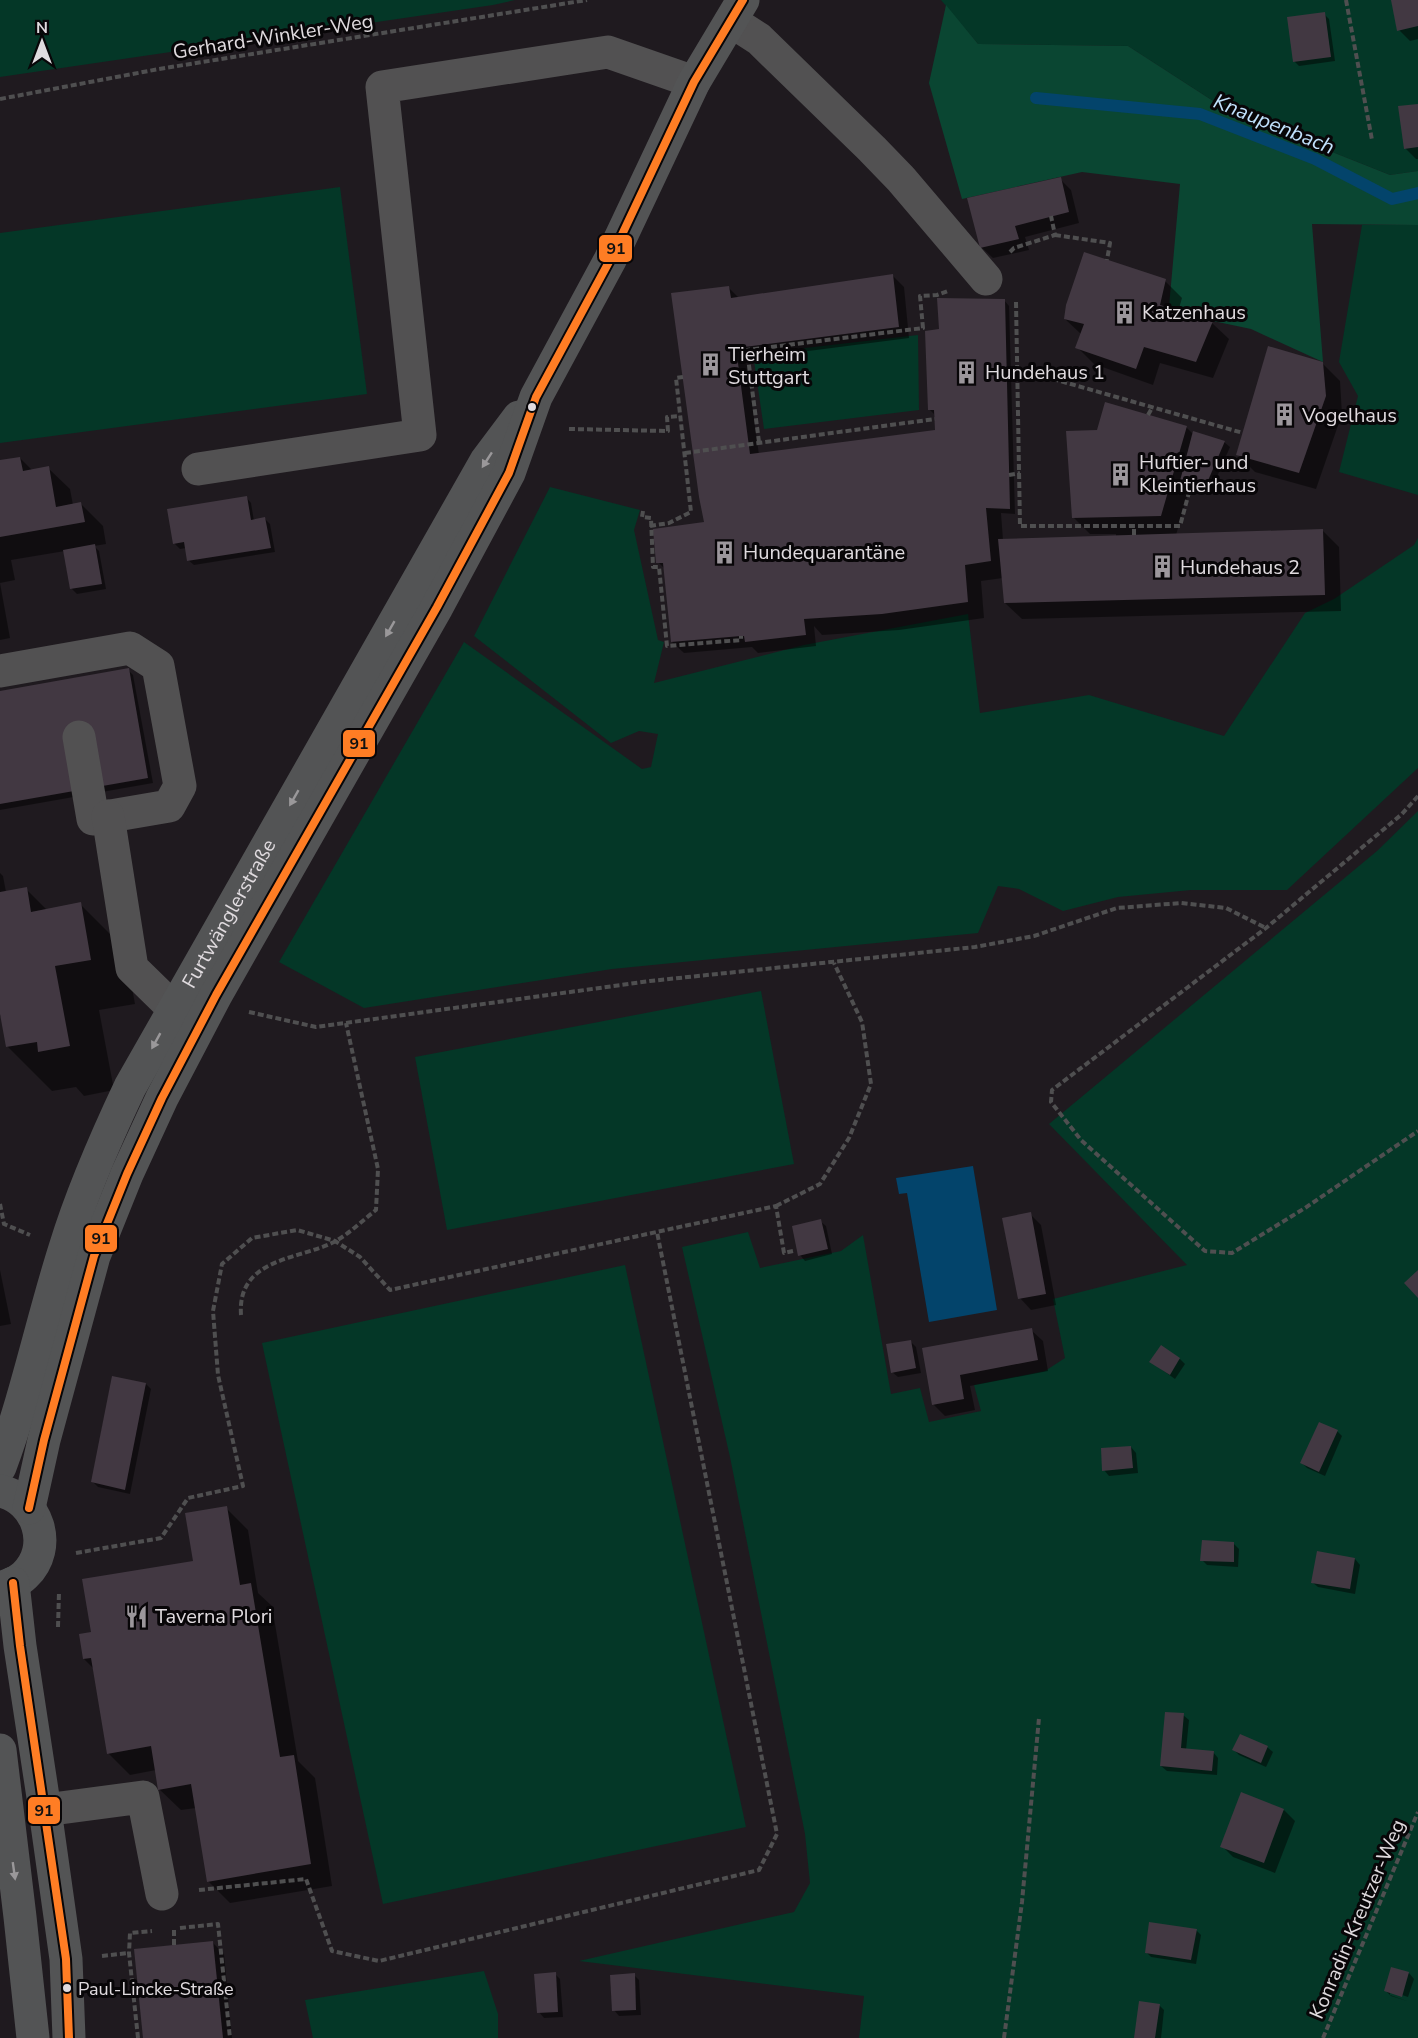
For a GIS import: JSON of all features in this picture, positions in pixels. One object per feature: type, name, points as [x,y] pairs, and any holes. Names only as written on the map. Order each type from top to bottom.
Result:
[{"type":"main road","name":"Furtwänglerstraße","points":[[29,1508],[44,1440],[94,1256],[127,1174],[162,1098],[216,995],[437,607],[498,493],[509,472],[536,397],[610,260],[694,82],[737,10]]},
{"type":"main road","name":"Furtwänglerstraße","points":[[0,1467],[12,1435],[65,1247],[94,1163],[130,1087],[486,461],[536,397]]},
{"type":"main road","points":[[0,1491],[17,1497],[29,1508],[37,1520],[40,1534],[39,1549],[34,1563],[25,1575],[7,1585],[20,1646],[66,1959],[69,2038]]},
{"type":"main road","points":[[0,1750],[33,2038]]},
{"type":"lane","points":[[737,10],[759,39],[901,179],[986,279]]},
{"type":"lane","points":[[198,469],[420,435],[382,87],[608,52],[694,82]]},
{"type":"lane","points":[[0,671],[130,648],[158,666],[180,786],[169,806],[93,819],[79,737]]},
{"type":"lane","points":[[108,816],[132,968],[174,1009]]},
{"type":"lane","points":[[45,1810],[143,1797],[162,1894]]},
{"type":"path","name":"Gerhard-Winkler-Weg","points":[[0,99],[159,69],[587,0]]},
{"type":"path","points":[[1346,0],[1372,140]]},
{"type":"path","points":[[1051,216],[1055,235]]},
{"type":"path","points":[[759,442],[747,351],[923,328],[921,296],[937,295],[986,279],[1014,248],[1055,235],[1110,243],[1107,260]]},
{"type":"path","points":[[986,279],[1016,288],[1020,526],[1180,526],[1191,485]]},
{"type":"path","points":[[1018,369],[1243,433]]},
{"type":"path","points":[[650,526],[669,523],[691,512],[676,378],[683,377]]},
{"type":"path","points":[[1148,415],[1152,408]]},
{"type":"path","points":[[569,429],[668,431],[667,417],[680,416]]},
{"type":"path","points":[[685,453],[934,420]]},
{"type":"path","points":[[1010,475],[1020,473]]},
{"type":"path","points":[[643,511],[642,517],[651,518],[653,567],[659,567],[667,646],[741,640],[741,636]]},
{"type":"path","points":[[1134,526],[1134,535]]},
{"type":"path","points":[[1418,796],[1402,814],[1266,928],[1052,1090],[1051,1101],[1081,1140],[1205,1251],[1232,1253],[1305,1208],[1418,1131]]},
{"type":"path","points":[[216,995],[253,1014],[316,1027],[650,981],[975,947],[1034,936],[1117,908],[1181,903],[1226,908],[1266,928]]},
{"type":"path","points":[[83,1552],[161,1538],[188,1498],[243,1486],[218,1375],[213,1311],[222,1264],[252,1238],[297,1230],[335,1242],[360,1257],[390,1290],[776,1206],[820,1184],[849,1138],[870,1084],[862,1022],[834,962]]},
{"type":"path","points":[[241,1315],[240,1299],[255,1275],[281,1259],[335,1242],[376,1210],[378,1168],[346,1023]]},
{"type":"path","points":[[0,1204],[4,1224],[22,1232]]},
{"type":"path","points":[[776,1206],[784,1253],[793,1251]]},
{"type":"path","points":[[216,1888],[306,1879],[332,1951],[379,1961],[759,1870],[777,1834],[657,1232]]},
{"type":"path","points":[[1004,2038],[1022,1902],[1039,1718]]},
{"type":"path","name":"Konradin-Kreutzer-Weg","points":[[1323,2038],[1418,1812]]},
{"type":"path","points":[[138,2038],[129,1953],[130,1934],[218,1924],[230,2038]]},
{"type":"path","points":[[174,1928],[174,1945]]},
{"type":"green space","points":[[0,0],[515,0],[0,77]]},
{"type":"green space","points":[[941,0],[1418,0],[1418,171],[1390,175],[1227,110],[1128,46],[978,44]]},
{"type":"green space","points":[[946,5],[978,44],[1128,46],[1227,110],[1390,175],[1418,171],[1418,225],[1312,224],[1323,362],[1251,329],[1213,321],[1169,307],[1180,184],[1082,172],[962,199],[929,83]]},
{"type":"green space","points":[[340,187],[367,394],[0,443],[0,233]]},
{"type":"green space","points":[[1362,225],[1418,225],[1418,495],[1339,472],[1358,396],[1339,362]]},
{"type":"green space","points":[[918,335],[919,410],[764,429],[753,354]]},
{"type":"green space","points":[[550,487],[640,510],[634,530],[658,640],[664,642],[654,683],[804,645],[968,614],[980,713],[1089,695],[1224,736],[1305,613],[1334,599],[1414,545],[1418,538],[1418,768],[1287,890],[1191,890],[1118,897],[1063,911],[1019,889],[998,886],[978,933],[612,969],[364,1008],[279,962],[464,642],[642,769],[651,767],[658,734],[639,731],[611,743],[474,636]]},
{"type":"green space","points":[[1418,811],[1418,2038],[859,2038],[864,1996],[579,1961],[794,1912],[810,1883],[805,1834],[730,1457],[682,1247],[748,1232],[760,1268],[841,1251],[863,1235],[891,1394],[920,1388],[929,1422],[981,1411],[974,1385],[1045,1371],[1065,1358],[1053,1299],[1187,1265],[1049,1124],[1377,851]]},
{"type":"green space","points":[[761,991],[794,1164],[447,1230],[415,1057]]},
{"type":"green space","points":[[625,1265],[746,1827],[383,1904],[262,1343]]},
{"type":"green space","points":[[484,1971],[498,2014],[498,2038],[313,2038],[305,2000]]},
{"type":"water","points":[[973,1166],[997,1310],[929,1322],[907,1193],[899,1194],[896,1178]]},
{"type":"building","points":[[1391,0],[1418,0],[1418,26],[1397,31]]},
{"type":"building","points":[[1325,12],[1331,57],[1293,62],[1287,17]]},
{"type":"building","points":[[1418,104],[1418,147],[1404,149],[1398,106]]},
{"type":"building","points":[[1061,177],[1069,212],[1015,226],[1019,239],[980,248],[967,198]]},
{"type":"building","name":"Katzenhaus","points":[[1084,252],[1166,279],[1160,305],[1213,321],[1196,362],[1144,347],[1136,369],[1075,348],[1084,324],[1064,319],[1066,305]]},
{"type":"building","points":[[893,274],[899,327],[736,348],[750,454],[935,430],[934,410],[928,410],[925,331],[939,329],[937,298],[1005,299],[1010,509],[986,508],[991,561],[965,565],[968,602],[882,614],[804,619],[806,635],[745,642],[744,636],[741,636],[671,642],[663,563],[656,563],[653,529],[704,522],[671,293],[729,286],[731,298]]},
{"type":"building","name":"Vogelhaus","points":[[1268,346],[1323,362],[1326,396],[1299,473],[1236,455]]},
{"type":"building","name":"Huftier- und Kleintierhaus","points":[[1105,402],[1187,426],[1161,516],[1072,518],[1066,431],[1097,430]]},
{"type":"building","points":[[1193,431],[1225,441],[1204,490],[1180,481]]},
{"type":"building","points":[[20,457],[23,471],[49,466],[56,507],[81,502],[85,522],[0,537],[0,460]]},
{"type":"building","points":[[247,496],[251,520],[265,517],[271,548],[187,561],[184,542],[173,544],[167,509]]},
{"type":"building","name":"Hundehaus 2","points":[[1323,529],[1325,595],[1004,603],[998,539]]},
{"type":"building","points":[[95,544],[102,584],[70,589],[63,550]]},
{"type":"building","points":[[129,668],[148,778],[0,804],[0,691]]},
{"type":"building","points":[[27,887],[31,912],[81,902],[91,960],[55,966],[70,1046],[38,1052],[37,1042],[6,1047],[0,1014],[0,892]]},
{"type":"building","points":[[1031,1212],[1046,1294],[1018,1299],[1002,1218]]},
{"type":"building","points":[[821,1219],[828,1249],[798,1256],[792,1226]]},
{"type":"building","points":[[1418,1270],[1418,1298],[1404,1283]]},
{"type":"building","points":[[1032,1328],[1038,1360],[960,1375],[964,1399],[932,1405],[922,1348]]},
{"type":"building","points":[[911,1340],[916,1368],[891,1373],[886,1344]]},
{"type":"building","points":[[1161,1345],[1180,1358],[1170,1375],[1149,1362]]},
{"type":"building","points":[[112,1376],[146,1383],[125,1490],[91,1482]]},
{"type":"building","points":[[1319,1422],[1338,1430],[1319,1472],[1300,1463]]},
{"type":"building","points":[[1131,1446],[1133,1468],[1102,1471],[1101,1448]]},
{"type":"building","points":[[227,1506],[240,1585],[251,1583],[280,1757],[294,1755],[311,1864],[207,1882],[191,1784],[158,1790],[151,1746],[107,1754],[91,1658],[83,1659],[79,1634],[91,1632],[82,1579],[193,1561],[185,1513]]},
{"type":"building","points":[[1202,1540],[1234,1542],[1234,1562],[1200,1561]]},
{"type":"building","points":[[1317,1551],[1355,1558],[1350,1589],[1311,1583]]},
{"type":"building","points":[[1165,1712],[1184,1713],[1181,1748],[1214,1751],[1212,1771],[1160,1766]]},
{"type":"building","points":[[1240,1734],[1268,1746],[1261,1763],[1232,1750]]},
{"type":"building","points":[[1241,1792],[1284,1809],[1264,1863],[1220,1847]]},
{"type":"building","points":[[1149,1922],[1197,1929],[1191,1960],[1145,1953]]},
{"type":"building","points":[[213,1941],[223,2038],[143,2038],[134,1949]]},
{"type":"building","points":[[1391,1967],[1409,1972],[1402,1997],[1384,1991]]},
{"type":"building","points":[[556,1972],[558,2012],[537,2013],[534,1974]]},
{"type":"building","points":[[635,1973],[636,2010],[612,2011],[610,1975]]},
{"type":"building","points":[[1139,2001],[1160,2004],[1155,2038],[1134,2038]]},
{"type":"waterway","name":"Knaupenbach","points":[[1036,98],[1200,114],[1315,159],[1392,199],[1418,193]]},
{"type":"transit line","name":"91","points":[[29,1508],[44,1440],[94,1256],[127,1174],[162,1098],[216,995],[437,607],[509,473],[536,397],[610,260],[694,82],[743,0]]},
{"type":"transit line","name":"91","points":[[13,1583],[20,1646],[66,1959],[69,2038]]},
{"type":"place","name":"Katzenhaus","points":[[1124,312]]},
{"type":"place","name":"Tierheim Stuttgart","points":[[710,365]]},
{"type":"place","name":"Hundehaus 1","points":[[967,372]]},
{"type":"place","name":"Vogelhaus","points":[[1284,415]]},
{"type":"place","name":"Huftier- und Kleintierhaus","points":[[1121,474]]},
{"type":"place","name":"Hundequarantäne","points":[[725,552]]},
{"type":"place","name":"Hundehaus 2","points":[[1162,567]]},
{"type":"place","name":"Taverna Plori","points":[[137,1616]]},
{"type":"place","name":"Paul-Lincke-Straße","points":[[67,1988]]}]
